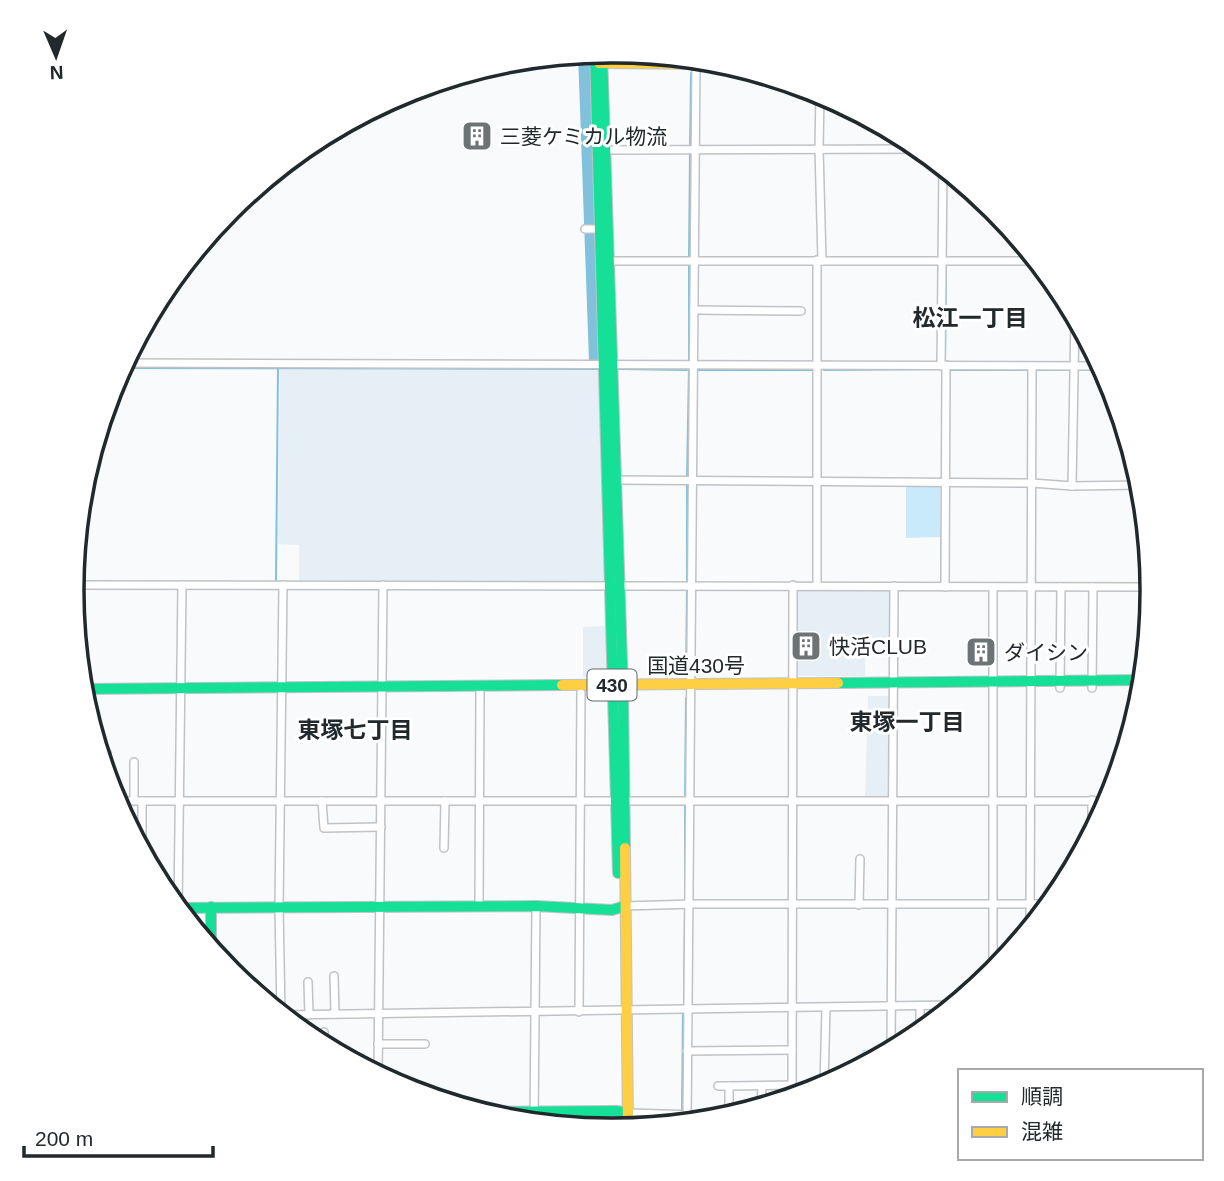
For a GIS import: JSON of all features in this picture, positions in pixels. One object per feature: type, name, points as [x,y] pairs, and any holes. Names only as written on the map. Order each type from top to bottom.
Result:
[{"type":"main road","points":[[597,63],[618,688],[626,1118]]},
{"type":"main road","name":"国道430号","points":[[96,695],[182,692],[1060,685],[1131,681]]},
{"type":"main road","name":"国道430号","points":[[1092,684],[1130,687]]},
{"type":"main road","name":"国道430号","points":[[383,690],[581,693],[618,688]]},
{"type":"main road","name":"国道430号","points":[[94,689],[182,692]]},
{"type":"main road","points":[[191,908],[536,906],[612,910],[622,907]]},
{"type":"main road","points":[[211,907],[211,933]]},
{"type":"main road","points":[[565,1116],[625,1113]]},
{"type":"main road","points":[[624,1118],[625,1113]]},
{"type":"street","points":[[684,1113],[687,1051],[686,800],[691,687],[689,481],[694,310],[690,260],[696,70]]},
{"type":"street","points":[[817,585],[820,106]]},
{"type":"street","points":[[601,150],[901,149]]},
{"type":"street","points":[[943,180],[945,587]]},
{"type":"street","points":[[585,229],[601,229]]},
{"type":"street","points":[[605,261],[1024,261]]},
{"type":"street","points":[[694,310],[801,311]]},
{"type":"street","points":[[1072,486],[1075,337]]},
{"type":"street","points":[[136,363],[1089,366]]},
{"type":"street","points":[[1030,912],[1032,366]]},
{"type":"street","points":[[612,480],[1128,485]]},
{"type":"street","points":[[84,585],[383,588],[615,585],[793,588],[817,585],[993,589],[1140,587]]},
{"type":"street","points":[[178,891],[182,587]]},
{"type":"street","points":[[282,1001],[279,907],[283,587]]},
{"type":"street","points":[[378,1063],[383,588]]},
{"type":"street","points":[[718,1086],[792,1085],[793,588]]},
{"type":"street","points":[[891,1038],[894,588]]},
{"type":"street","points":[[993,589],[993,955]]},
{"type":"street","points":[[1060,685],[1061,589]]},
{"type":"street","points":[[1092,684],[1093,589]]},
{"type":"street","points":[[479,906],[480,692]]},
{"type":"street","points":[[579,1012],[581,693]]},
{"type":"street","points":[[134,762],[140,826]]},
{"type":"street","points":[[128,800],[1095,800]]},
{"type":"street","points":[[1092,800],[1092,808]]},
{"type":"street","points":[[323,801],[324,828],[381,827]]},
{"type":"street","points":[[444,848],[445,801]]},
{"type":"street","points":[[859,905],[860,859]]},
{"type":"street","points":[[622,907],[1036,904]]},
{"type":"street","points":[[534,1112],[536,906]]},
{"type":"street","points":[[334,976],[335,1014]]},
{"type":"street","points":[[308,982],[309,1015]]},
{"type":"street","points":[[299,1015],[937,1005]]},
{"type":"street","points":[[920,1006],[920,1018]]},
{"type":"street","points":[[824,1073],[826,1008]]},
{"type":"street","points":[[378,1044],[425,1044]]},
{"type":"street","points":[[687,1051],[792,1050]]},
{"type":"street","points":[[730,1086],[730,1104]]},
{"type":"street","points":[[762,1086],[762,1096]]},
{"type":"street","points":[[625,1113],[661,1115]]},
{"type":"shaded area","points":[[280,370],[599,370],[606,583],[299,582],[299,545],[278,544]]},
{"type":"shaded area","points":[[906,486],[940,486],[941,537],[906,538]]},
{"type":"shaded area","points":[[796,591],[892,591],[892,638],[865,638],[865,676],[796,676]]},
{"type":"shaded area","points":[[607,626],[608,671],[602,677],[583,677],[583,627]]},
{"type":"shaded area","points":[[868,696],[891,696],[891,797],[865,798]]},
{"type":"waterway","points":[[584,64],[595,361]]},
{"type":"waterway","points":[[690,149],[691,73]]},
{"type":"waterway","points":[[689,257],[690,154]]},
{"type":"waterway","points":[[946,202],[946,257]]},
{"type":"waterway","points":[[689,263],[689,362]]},
{"type":"waterway","points":[[945,361],[946,265]]},
{"type":"waterway","points":[[134,368],[598,369]]},
{"type":"waterway","points":[[276,580],[278,368]]},
{"type":"waterway","points":[[687,478],[689,368]]},
{"type":"waterway","points":[[619,369],[687,370]]},
{"type":"waterway","points":[[824,370],[939,369]]},
{"type":"waterway","points":[[696,370],[813,370]]},
{"type":"waterway","points":[[949,370],[1028,370]]},
{"type":"waterway","points":[[1036,370],[1070,370]]},
{"type":"waterway","points":[[1078,370],[1091,370]]},
{"type":"waterway","points":[[687,483],[687,583]]},
{"type":"waterway","points":[[941,580],[942,514]]},
{"type":"waterway","points":[[686,677],[687,588]]},
{"type":"waterway","points":[[84,589],[170,589]]},
{"type":"waterway","points":[[929,590],[966,590]]},
{"type":"waterway","points":[[685,798],[686,698]]},
{"type":"waterway","points":[[685,804],[685,900]]},
{"type":"waterway","points":[[684,1005],[685,905]]},
{"type":"waterway","points":[[682,1113],[683,1010]]},
{"type":"traffic: fast","points":[[595,63],[618,873]]},
{"type":"traffic: fast","points":[[602,63],[623,692],[625,848]]},
{"type":"traffic: fast","points":[[838,683],[1131,680]]},
{"type":"traffic: fast","points":[[94,689],[562,685]]},
{"type":"traffic: fast","points":[[191,908],[536,906],[612,910],[625,906]]},
{"type":"traffic: fast","points":[[211,907],[211,933]]},
{"type":"traffic: fast","points":[[534,1112],[628,1113]]},
{"type":"traffic: slow","points":[[609,63],[617,63]]},
{"type":"traffic: slow","points":[[562,685],[838,683]]},
{"type":"traffic: slow","points":[[625,848],[628,1118]]},
{"type":"place","name":"三菱ケミカル物流","points":[[477,136]]},
{"type":"place","name":"快活CLUB","points":[[806,646]]},
{"type":"place","name":"ダイシン","points":[[981,652]]},
{"type":"district","name":"松江一丁目","points":[[970,318]]},
{"type":"district","name":"東塚一丁目","points":[[907,722]]},
{"type":"district","name":"東塚七丁目","points":[[355,730]]}]
